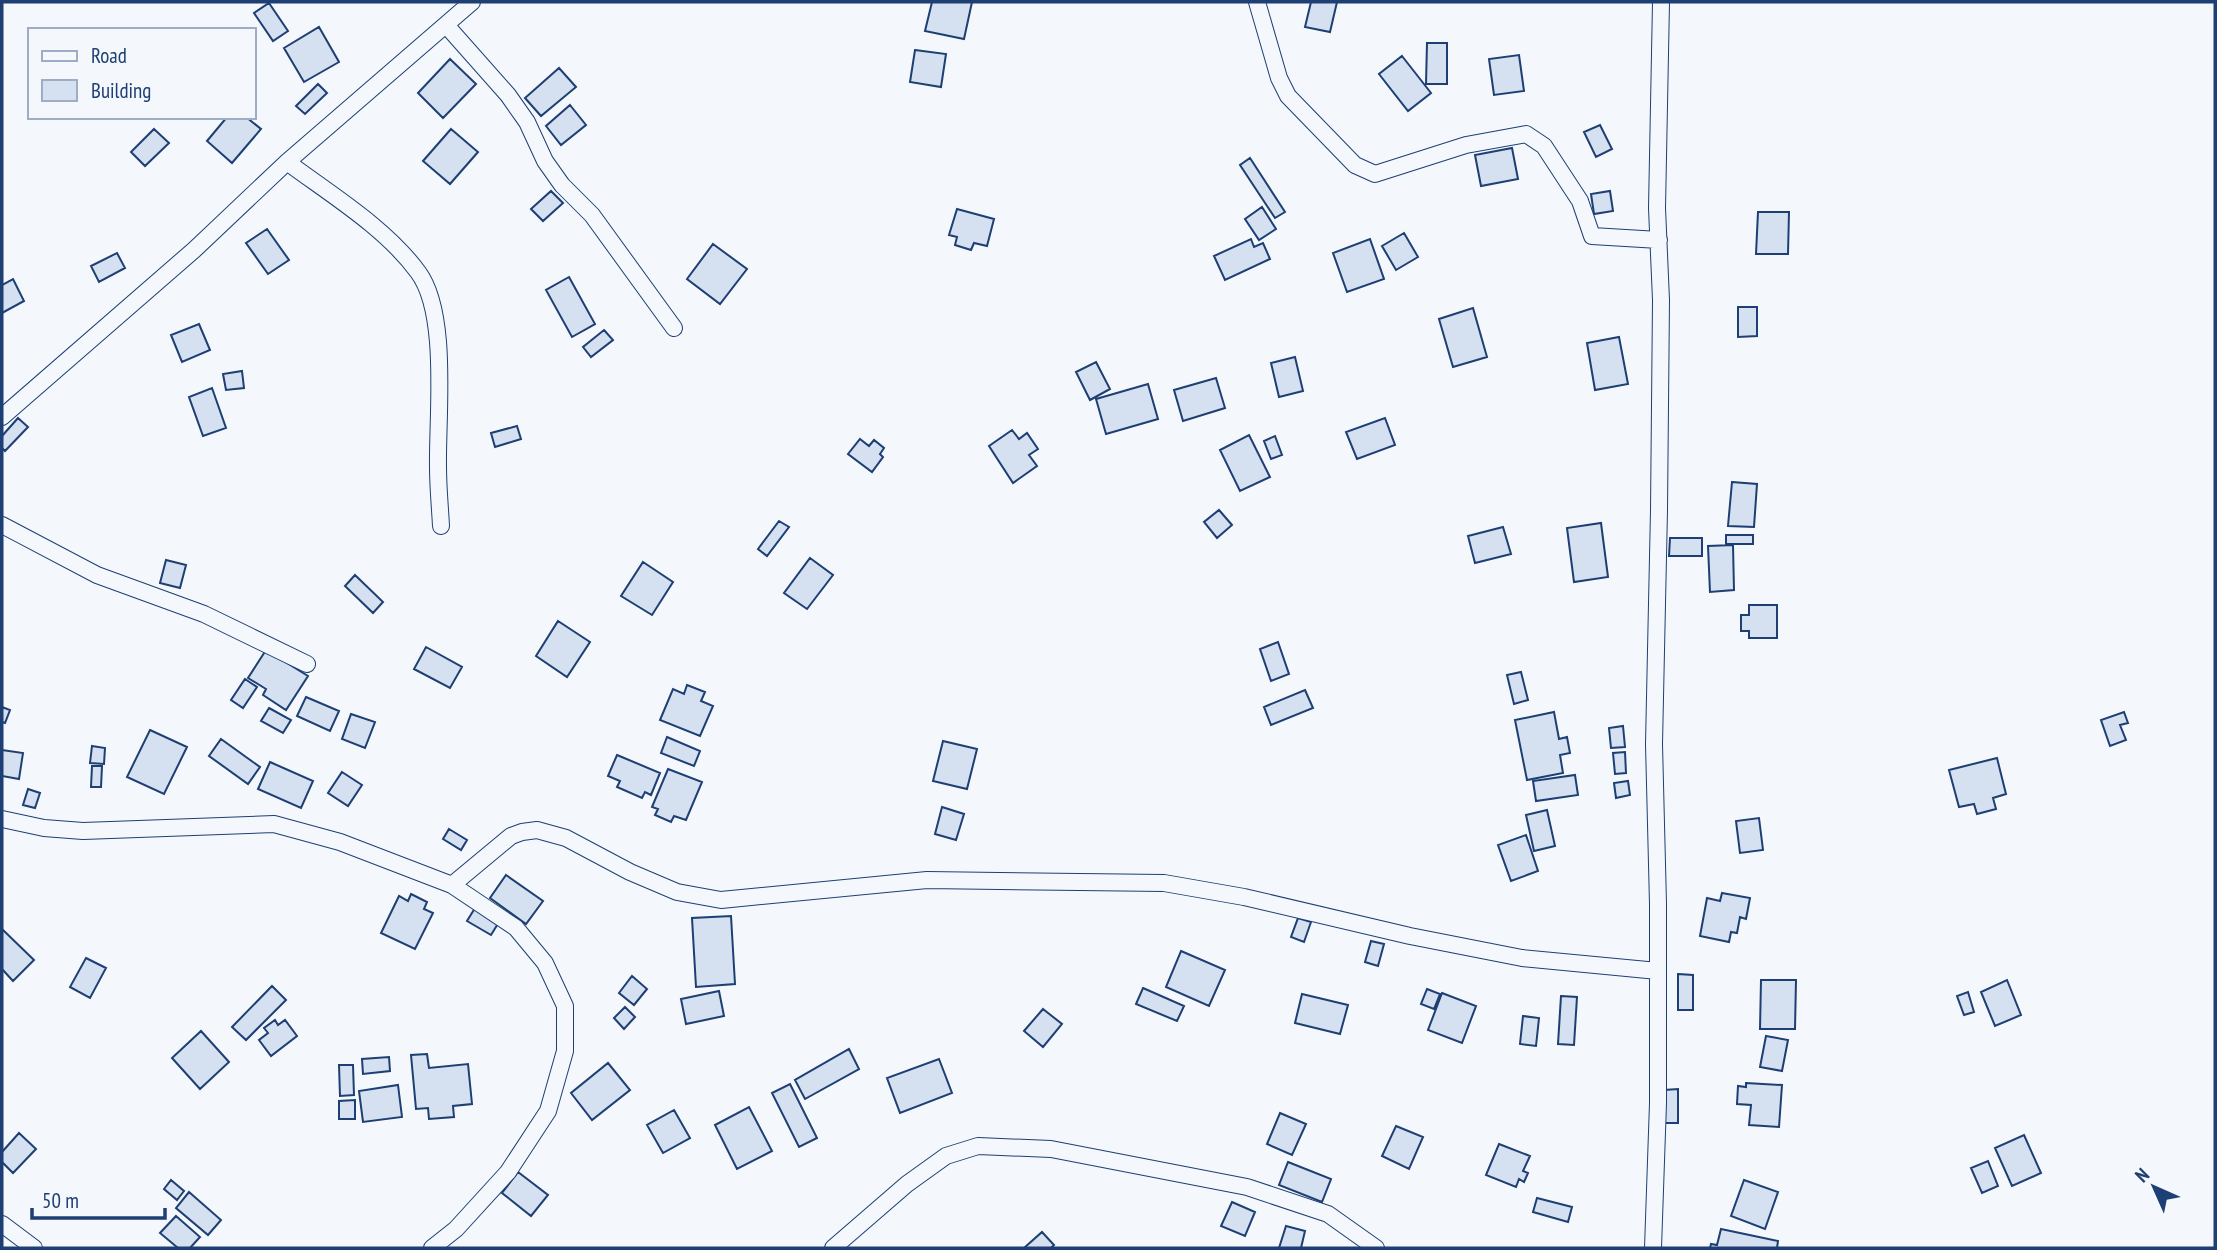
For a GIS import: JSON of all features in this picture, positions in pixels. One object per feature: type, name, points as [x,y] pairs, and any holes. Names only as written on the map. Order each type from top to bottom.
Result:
[{"type":"street","points":[[2,417],[194,250],[287,162],[472,2]]},
{"type":"street","points":[[1257,2],[1279,78],[1288,96],[1355,165],[1374,174],[1466,145],[1526,134],[1544,146],[1580,201],[1592,236],[1659,240]]},
{"type":"street","points":[[1653,1248],[1658,1103],[1654,744],[1660,482],[1657,208],[1661,2]]},
{"type":"street","points":[[446,24],[508,96],[527,122],[545,161],[556,177],[592,215],[674,328]]},
{"type":"street","points":[[287,162],[363,218],[397,249],[419,273],[433,304],[438,343],[441,526]]},
{"type":"street","points":[[2,525],[97,575],[204,614],[307,664]]},
{"type":"street","points":[[2,819],[44,828],[83,831],[274,824],[340,842],[452,885],[516,928],[545,963],[565,1006],[565,1051],[548,1111],[514,1162],[456,1230],[432,1248]]},
{"type":"street","points":[[452,885],[511,836],[537,830],[566,838],[629,872],[677,892],[721,900],[927,880],[1164,883],[1244,897],[1410,936],[1522,957],[1658,971]]},
{"type":"street","points":[[834,1248],[907,1184],[936,1163],[946,1156],[978,1146],[1051,1149],[1247,1187],[1328,1214],[1376,1248]]},
{"type":"street","points":[[2,1224],[34,1248]]},
{"type":"building","points":[[932,2],[972,2],[964,39],[925,31]]},
{"type":"building","points":[[1311,2],[1337,2],[1330,32],[1305,27]]},
{"type":"building","points":[[269,3],[288,31],[273,41],[254,13]]},
{"type":"building","points":[[319,27],[339,62],[304,82],[284,48]]},
{"type":"building","points":[[1427,43],[1447,43],[1447,84],[1426,84]]},
{"type":"building","points":[[915,50],[946,54],[941,87],[910,82]]},
{"type":"building","points":[[1519,55],[1524,91],[1494,95],[1489,59]]},
{"type":"building","points":[[1402,56],[1431,93],[1408,111],[1379,74]]},
{"type":"building","points":[[450,59],[476,84],[443,118],[418,93]]},
{"type":"building","points":[[559,68],[576,87],[541,116],[525,98]]},
{"type":"building","points":[[318,84],[327,93],[305,114],[296,106]]},
{"type":"building","points":[[570,105],[586,125],[561,145],[546,126]]},
{"type":"building","points":[[225,119],[248,119],[261,129],[232,163],[207,141]]},
{"type":"building","points":[[1600,125],[1612,149],[1596,157],[1584,132]]},
{"type":"building","points":[[154,129],[169,143],[145,166],[131,152]]},
{"type":"building","points":[[451,129],[478,152],[450,184],[423,161]]},
{"type":"building","points":[[1512,148],[1518,179],[1481,186],[1475,155]]},
{"type":"building","points":[[1250,158],[1285,212],[1275,218],[1240,165]]},
{"type":"building","points":[[551,191],[563,203],[543,221],[531,209]]},
{"type":"building","points":[[1610,191],[1613,211],[1594,214],[1591,194]]},
{"type":"building","points":[[1262,207],[1276,229],[1259,240],[1245,219]]},
{"type":"building","points":[[957,209],[994,219],[987,246],[974,243],[971,250],[955,245],[957,237],[949,235]]},
{"type":"building","points":[[1758,212],[1789,212],[1788,254],[1756,254]]},
{"type":"building","points":[[267,229],[289,260],[268,274],[246,243]]},
{"type":"building","points":[[1404,233],[1418,257],[1396,270],[1382,246]]},
{"type":"building","points":[[1251,239],[1254,247],[1263,243],[1270,259],[1225,280],[1214,256]]},
{"type":"building","points":[[1370,239],[1384,279],[1347,292],[1333,253]]},
{"type":"building","points":[[713,244],[747,269],[720,304],[687,279]]},
{"type":"building","points":[[117,253],[125,268],[99,282],[91,266]]},
{"type":"building","points":[[569,277],[595,324],[572,337],[546,290]]},
{"type":"building","points":[[13,279],[24,301],[2,313],[2,285]]},
{"type":"building","points":[[1738,307],[1757,307],[1757,336],[1738,337]]},
{"type":"building","points":[[1473,308],[1487,357],[1453,367],[1439,319]]},
{"type":"building","points":[[199,324],[210,350],[182,362],[171,335]]},
{"type":"building","points":[[604,330],[613,340],[591,357],[583,347]]},
{"type":"building","points":[[1619,337],[1628,384],[1595,390],[1587,343]]},
{"type":"building","points":[[1295,357],[1303,391],[1279,397],[1271,363]]},
{"type":"building","points":[[1096,362],[1110,389],[1090,400],[1076,372]]},
{"type":"building","points":[[242,371],[244,388],[226,390],[223,374]]},
{"type":"building","points":[[1216,378],[1225,408],[1183,421],[1174,390]]},
{"type":"building","points":[[1148,384],[1158,419],[1106,434],[1096,399]]},
{"type":"building","points":[[212,388],[226,428],[203,436],[189,397]]},
{"type":"building","points":[[18,418],[28,427],[5,451],[2,448],[2,436]]},
{"type":"building","points":[[1385,418],[1395,445],[1357,459],[1346,432]]},
{"type":"building","points":[[517,426],[521,439],[495,447],[491,433]]},
{"type":"building","points":[[1012,430],[1019,439],[1027,433],[1038,449],[1029,455],[1037,466],[1013,483],[989,446]]},
{"type":"building","points":[[1249,435],[1270,477],[1240,491],[1220,450]]},
{"type":"building","points":[[1275,436],[1282,455],[1271,459],[1264,441]]},
{"type":"building","points":[[860,439],[869,446],[874,440],[884,448],[880,454],[883,457],[872,472],[848,454]]},
{"type":"building","points":[[1732,482],[1757,484],[1754,527],[1728,526]]},
{"type":"building","points":[[1219,510],[1232,525],[1217,538],[1204,522]]},
{"type":"building","points":[[779,521],[789,527],[767,556],[758,549]]},
{"type":"building","points":[[1601,523],[1608,577],[1574,582],[1567,528]]},
{"type":"building","points":[[1503,527],[1511,554],[1475,563],[1468,536]]},
{"type":"building","points":[[1726,535],[1753,535],[1753,544],[1726,544]]},
{"type":"building","points":[[1670,538],[1702,538],[1702,556],[1669,556]]},
{"type":"building","points":[[1733,545],[1734,590],[1710,592],[1708,546]]},
{"type":"building","points":[[810,558],[833,575],[807,609],[784,593]]},
{"type":"building","points":[[166,560],[186,565],[180,588],[160,583]]},
{"type":"building","points":[[643,562],[673,582],[652,615],[621,596]]},
{"type":"building","points":[[355,575],[383,602],[373,613],[345,586]]},
{"type":"building","points":[[1749,605],[1777,605],[1777,638],[1749,638],[1749,631],[1741,631],[1741,615],[1749,615]]},
{"type":"building","points":[[558,621],[590,642],[567,677],[536,656]]},
{"type":"building","points":[[1278,642],[1289,674],[1271,681],[1260,649]]},
{"type":"building","points":[[426,647],[462,667],[450,688],[414,669]]},
{"type":"building","points":[[266,650],[308,676],[286,710],[263,695],[266,689],[248,678]]},
{"type":"building","points":[[1521,672],[1528,700],[1514,704],[1507,675]]},
{"type":"building","points":[[245,679],[257,687],[243,708],[231,700]]},
{"type":"building","points":[[687,685],[705,692],[701,701],[713,706],[700,736],[660,720],[673,689],[684,694]]},
{"type":"building","points":[[1305,690],[1313,708],[1271,725],[1264,707]]},
{"type":"building","points":[[306,697],[339,711],[330,731],[297,716]]},
{"type":"building","points":[[2,707],[10,710],[5,723],[2,722]]},
{"type":"building","points":[[269,708],[291,720],[283,733],[261,721]]},
{"type":"building","points":[[1554,712],[1559,739],[1567,737],[1570,753],[1560,755],[1563,773],[1527,780],[1515,720]]},
{"type":"building","points":[[2124,712],[2128,723],[2120,725],[2126,740],[2110,746],[2101,720]]},
{"type":"building","points":[[351,714],[375,722],[365,748],[342,739]]},
{"type":"building","points":[[1623,726],[1625,747],[1611,748],[1609,728]]},
{"type":"building","points":[[150,730],[187,747],[164,794],[127,777]]},
{"type":"building","points":[[667,737],[700,751],[694,766],[661,753]]},
{"type":"building","points":[[221,739],[260,767],[248,784],[209,756]]},
{"type":"building","points":[[943,741],[977,749],[967,789],[933,781]]},
{"type":"building","points":[[92,746],[105,748],[104,764],[90,763]]},
{"type":"building","points":[[2,750],[23,753],[19,779],[2,776]]},
{"type":"building","points":[[1625,752],[1626,773],[1615,774],[1613,753]]},
{"type":"building","points":[[617,755],[660,773],[651,795],[645,792],[642,798],[617,787],[620,781],[608,776]]},
{"type":"building","points":[[1997,758],[2006,794],[1993,798],[1996,809],[1977,814],[1974,804],[1959,807],[1949,770]]},
{"type":"building","points":[[270,762],[313,781],[301,808],[258,789]]},
{"type":"building","points":[[92,766],[102,766],[101,787],[91,787]]},
{"type":"building","points":[[668,769],[702,782],[686,820],[674,816],[671,822],[655,815],[658,809],[652,807]]},
{"type":"building","points":[[342,772],[362,785],[348,806],[328,793]]},
{"type":"building","points":[[1575,775],[1578,795],[1536,801],[1533,781]]},
{"type":"building","points":[[1628,781],[1630,795],[1616,798],[1614,783]]},
{"type":"building","points":[[28,789],[40,793],[35,808],[23,805]]},
{"type":"building","points":[[942,807],[964,814],[956,840],[935,834]]},
{"type":"building","points":[[1547,810],[1555,846],[1534,851],[1526,815]]},
{"type":"building","points":[[1759,818],[1763,850],[1740,853],[1736,821]]},
{"type":"building","points":[[449,829],[467,840],[461,850],[443,839]]},
{"type":"building","points":[[1526,835],[1538,871],[1511,881],[1498,845]]},
{"type":"building","points":[[506,875],[543,901],[526,924],[490,898]]},
{"type":"building","points":[[1722,893],[1750,898],[1746,919],[1740,917],[1737,933],[1731,932],[1729,942],[1700,936],[1707,898],[1720,901]]},
{"type":"building","points":[[411,894],[427,902],[424,909],[433,913],[415,949],[381,933],[399,896],[408,901]]},
{"type":"building","points":[[475,908],[499,922],[491,935],[467,921]]},
{"type":"building","points":[[731,916],[735,984],[696,987],[692,918]]},
{"type":"building","points":[[1298,918],[1311,922],[1304,942],[1291,937]]},
{"type":"building","points":[[2,929],[34,960],[13,981],[2,969]]},
{"type":"building","points":[[1371,941],[1384,944],[1378,966],[1365,962]]},
{"type":"building","points":[[1181,951],[1225,970],[1209,1006],[1166,987]]},
{"type":"building","points":[[86,958],[106,968],[90,998],[70,987]]},
{"type":"building","points":[[1678,974],[1693,975],[1693,1010],[1678,1010]]},
{"type":"building","points":[[632,976],[647,989],[634,1005],[619,993]]},
{"type":"building","points":[[1761,980],[1796,980],[1795,1029],[1760,1029]]},
{"type":"building","points":[[2007,980],[2021,1015],[1995,1026],[1981,992]]},
{"type":"building","points":[[272,986],[286,1000],[246,1040],[232,1027]]},
{"type":"building","points":[[1143,988],[1184,1006],[1177,1021],[1136,1004]]},
{"type":"building","points":[[1427,989],[1440,994],[1434,1009],[1421,1004]]},
{"type":"building","points":[[719,991],[724,1016],[686,1024],[681,999]]},
{"type":"building","points":[[1968,992],[1974,1012],[1964,1015],[1957,996]]},
{"type":"building","points":[[1442,993],[1476,1006],[1462,1043],[1428,1030]]},
{"type":"building","points":[[1302,994],[1348,1005],[1340,1034],[1295,1023]]},
{"type":"building","points":[[1561,996],[1577,997],[1574,1045],[1558,1044]]},
{"type":"building","points":[[625,1007],[635,1017],[624,1029],[614,1018]]},
{"type":"building","points":[[1043,1009],[1062,1024],[1043,1047],[1024,1031]]},
{"type":"building","points":[[1523,1016],[1539,1018],[1536,1046],[1520,1044]]},
{"type":"building","points":[[275,1020],[278,1025],[285,1020],[297,1036],[271,1056],[259,1040],[268,1033],[264,1028]]},
{"type":"building","points":[[201,1031],[229,1062],[200,1089],[172,1058]]},
{"type":"building","points":[[1766,1036],[1788,1040],[1782,1071],[1760,1067]]},
{"type":"building","points":[[849,1049],[859,1069],[805,1099],[795,1080]]},
{"type":"building","points":[[427,1054],[429,1068],[468,1064],[472,1104],[453,1106],[454,1117],[429,1119],[428,1108],[416,1109],[411,1055]]},
{"type":"building","points":[[389,1057],[390,1071],[363,1074],[362,1059]]},
{"type":"building","points":[[939,1059],[952,1093],[900,1113],[887,1078]]},
{"type":"building","points":[[608,1063],[630,1090],[592,1120],[571,1093]]},
{"type":"building","points":[[339,1065],[353,1065],[354,1095],[340,1096]]},
{"type":"building","points":[[1746,1083],[1782,1085],[1779,1127],[1749,1125],[1751,1105],[1737,1104],[1738,1086],[1746,1087]]},
{"type":"building","points":[[790,1084],[817,1138],[799,1147],[772,1093]]},
{"type":"building","points":[[398,1085],[402,1117],[363,1122],[359,1091]]},
{"type":"building","points":[[1678,1089],[1678,1123],[1664,1123],[1664,1090]]},
{"type":"building","points":[[355,1100],[355,1119],[339,1119],[339,1101]]},
{"type":"building","points":[[749,1107],[772,1151],[737,1169],[715,1125]]},
{"type":"building","points":[[674,1110],[690,1138],[663,1153],[647,1125]]},
{"type":"building","points":[[1280,1113],[1306,1124],[1292,1155],[1267,1144]]},
{"type":"building","points":[[1396,1126],[1423,1137],[1409,1169],[1382,1156]]},
{"type":"building","points":[[19,1133],[36,1149],[13,1173],[2,1162],[2,1152]]},
{"type":"building","points":[[2024,1135],[2041,1173],[2012,1186],[1995,1148]]},
{"type":"building","points":[[1499,1144],[1530,1156],[1523,1171],[1528,1173],[1524,1182],[1519,1179],[1516,1187],[1486,1175]]},
{"type":"building","points":[[1988,1161],[1998,1186],[1982,1193],[1971,1168]]},
{"type":"building","points":[[1288,1162],[1331,1179],[1322,1202],[1279,1185]]},
{"type":"building","points":[[518,1172],[548,1195],[531,1216],[502,1193]]},
{"type":"building","points":[[171,1180],[184,1191],[177,1200],[164,1189]]},
{"type":"building","points":[[1744,1180],[1778,1192],[1765,1229],[1731,1216]]},
{"type":"building","points":[[189,1192],[221,1220],[208,1235],[176,1208]]},
{"type":"building","points":[[1537,1198],[1572,1207],[1568,1222],[1533,1212]]},
{"type":"building","points":[[1232,1202],[1255,1212],[1245,1236],[1221,1226]]},
{"type":"building","points":[[176,1216],[200,1237],[190,1248],[178,1248],[160,1233]]},
{"type":"building","points":[[1286,1226],[1305,1231],[1301,1248],[1279,1248]]},
{"type":"building","points":[[1721,1229],[1778,1241],[1777,1248],[1710,1248],[1711,1244],[1717,1245]]},
{"type":"building","points":[[1042,1232],[1054,1245],[1051,1248],[1024,1248]]}]
